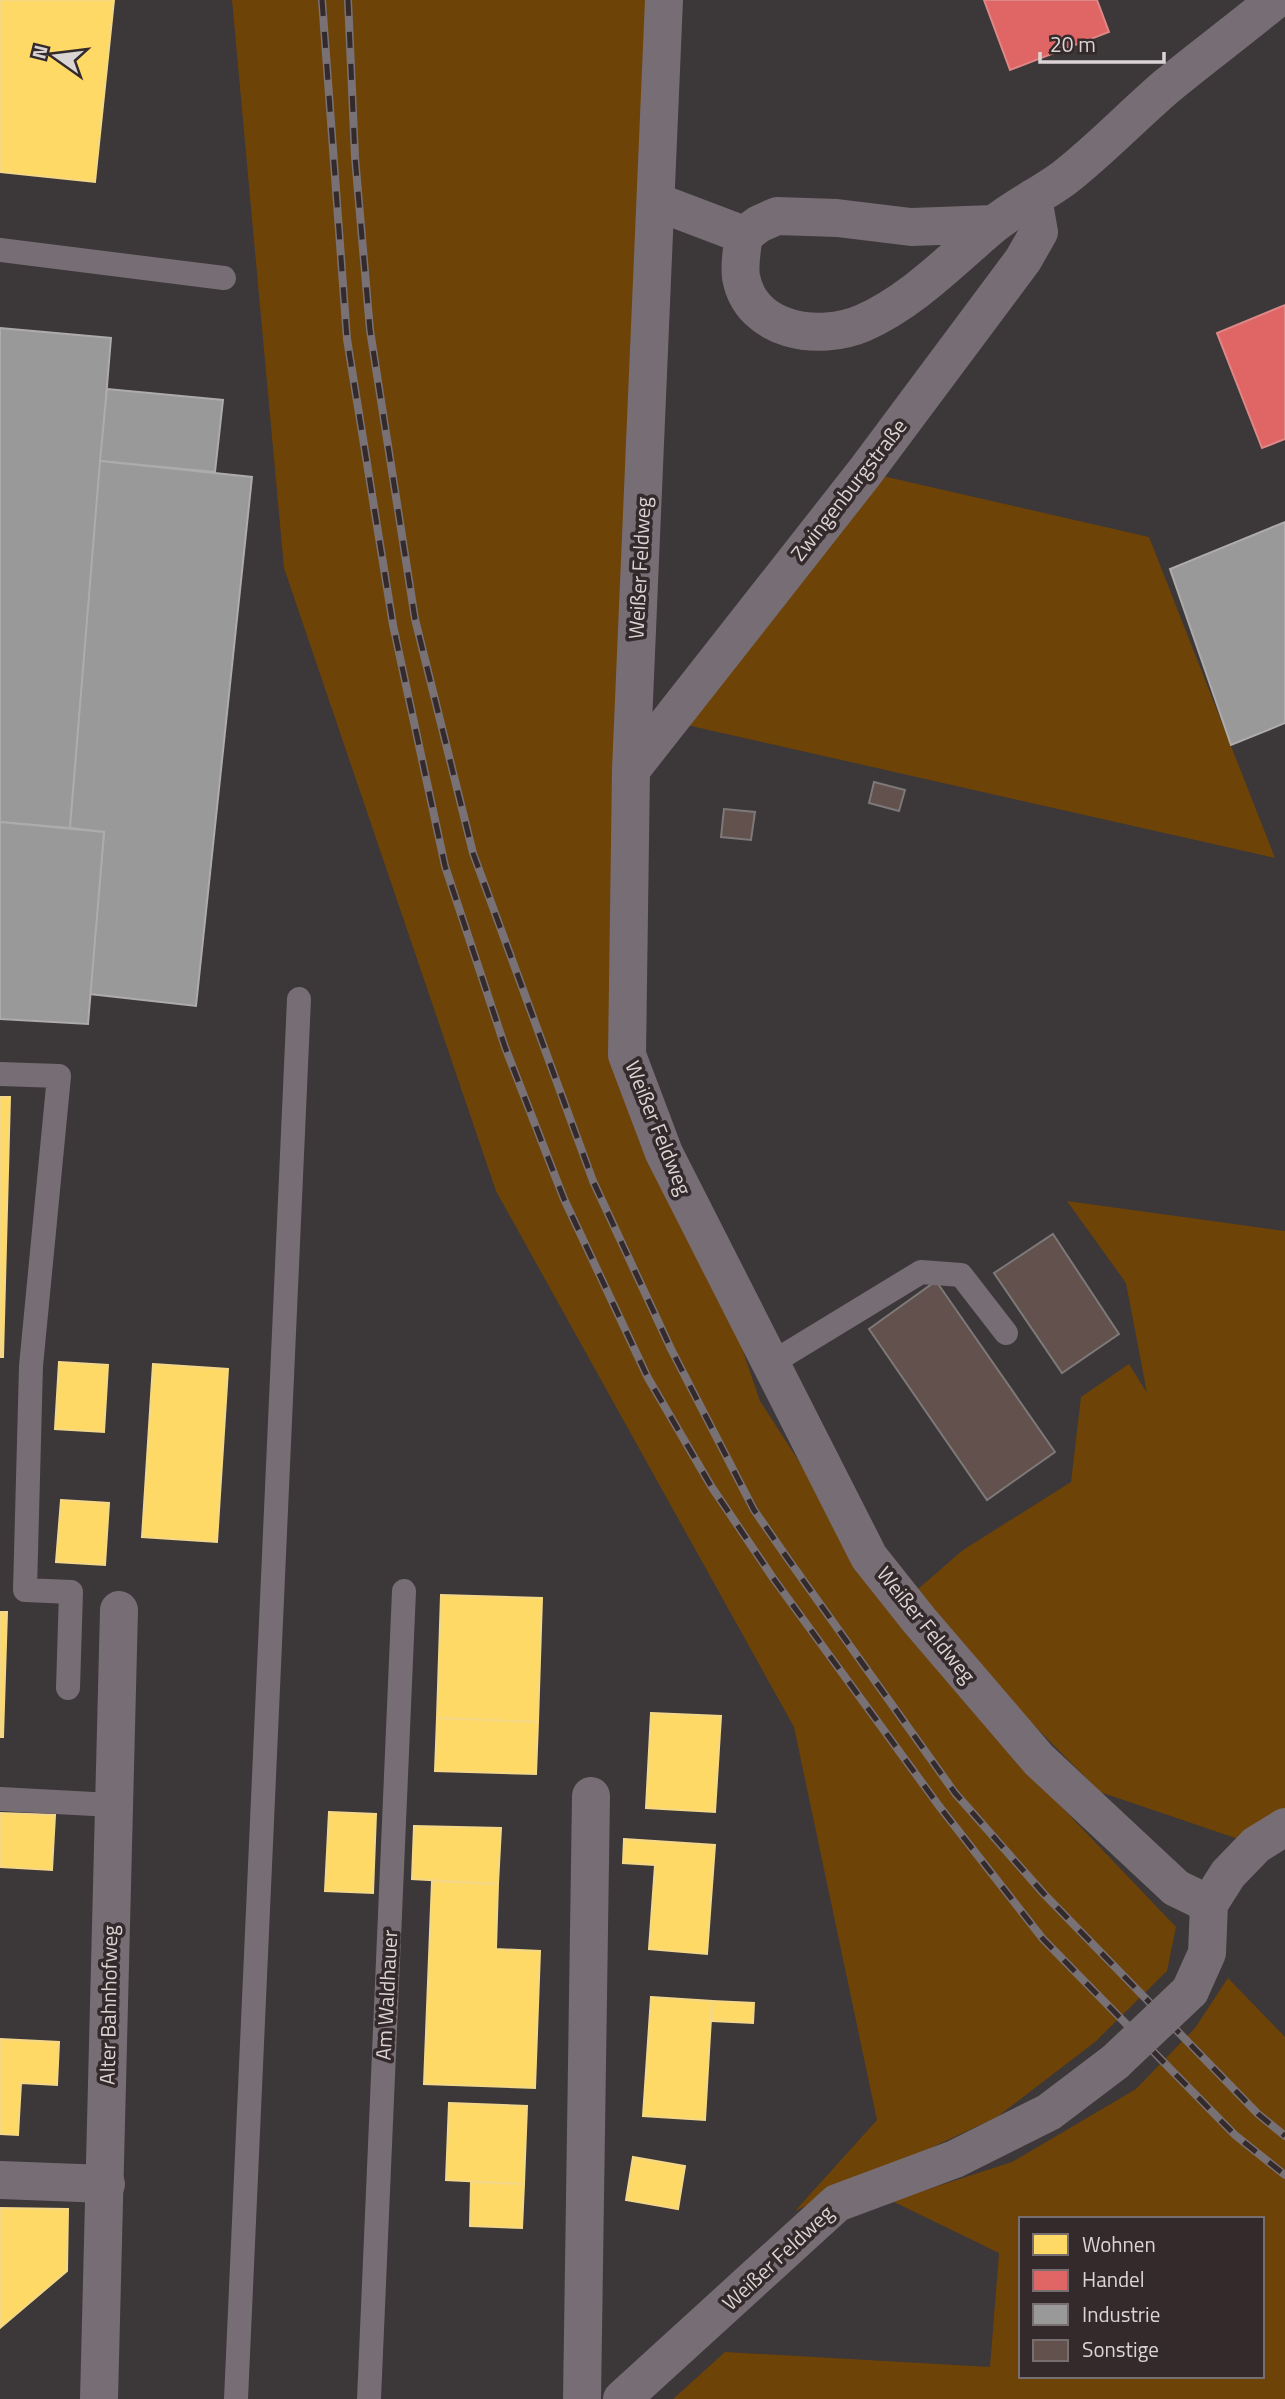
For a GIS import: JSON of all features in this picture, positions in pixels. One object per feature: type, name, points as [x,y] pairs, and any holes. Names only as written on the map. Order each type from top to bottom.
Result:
[{"type":"street","name":"Weißer Feldweg","points":[[622,2399],[837,2203],[979,2147],[1049,2112],[1115,2062],[1190,1991],[1207,1954],[1209,1904],[1176,1888],[1039,1760],[919,1620],[869,1557],[664,1153],[627,1055],[631,770],[664,0]]},
{"type":"street","points":[[994,224],[911,227],[837,218],[777,216],[744,235],[741,277],[748,297],[762,314],[782,326],[835,332],[862,323],[922,288],[994,224],[1064,177],[1168,86],[1275,0]]},
{"type":"street","name":"Zwingenburgstraße","points":[[631,770],[865,472],[1023,260],[1039,232],[1033,198]]},
{"type":"street","points":[[657,202],[744,235]]},
{"type":"street","name":"Alter Bahnhofweg","points":[[99,2399],[118,1610]]},
{"type":"street","points":[[582,2399],[591,1796]]},
{"type":"street","points":[[1209,1904],[1228,1874],[1270,1836]]},
{"type":"street","points":[[0,2180],[106,2184]]},
{"type":"lane","points":[[0,250],[225,278]]},
{"type":"lane","points":[[236,2399],[299,999]]},
{"type":"lane","points":[[0,1074],[58,1076],[31,1366],[25,1590],[71,1592],[68,1688]]},
{"type":"lane","points":[[770,1364],[921,1272],[961,1275],[1006,1333]]},
{"type":"lane","name":"Am Waldhauer","points":[[369,2399],[404,1591]]},
{"type":"lane","points":[[0,1799],[112,1805]]},
{"type":"shaded area","points":[[232,0],[671,0],[627,1055],[674,1149],[760,1401],[860,1556],[1053,1798],[1176,1927],[1167,1971],[1095,2042],[997,2117],[795,2211],[877,2120],[794,1727],[496,1191],[284,568]]},
{"type":"shaded area","points":[[865,472],[1149,537],[1275,858],[669,721]]},
{"type":"shaded area","points":[[1067,1201],[1285,1231],[1285,1827],[1256,1845],[1100,1792],[984,1675],[918,1589],[963,1550],[1071,1482],[1081,1397],[1129,1364],[1147,1393],[1126,1283]]},
{"type":"shaded area","points":[[1228,1978],[1285,2037],[1285,2399],[673,2399],[725,2352],[990,2367],[999,2253],[892,2201],[1012,2162],[1136,2089],[1195,2028]]},
{"type":"building: Wohnen","points":[[0,0],[114,0],[95,182],[0,172]]},
{"type":"building: Wohnen","points":[[0,1097],[10,1097],[3,1357],[0,1357]]},
{"type":"building: Wohnen","points":[[59,1362],[108,1365],[104,1432],[55,1429]]},
{"type":"building: Wohnen","points":[[153,1364],[228,1369],[217,1542],[142,1537]]},
{"type":"building: Wohnen","points":[[61,1500],[109,1503],[105,1565],[56,1562]]},
{"type":"building: Wohnen","points":[[441,1595],[542,1598],[538,1722],[437,1718]]},
{"type":"building: Wohnen","points":[[0,1612],[7,1612],[3,1737],[0,1737]]},
{"type":"building: Wohnen","points":[[651,1713],[721,1716],[715,1812],[646,1808]]},
{"type":"building: Wohnen","points":[[437,1718],[538,1722],[536,1774],[435,1771]]},
{"type":"building: Wohnen","points":[[329,1812],[376,1814],[373,1893],[325,1891]]},
{"type":"building: Wohnen","points":[[0,1813],[55,1815],[52,1870],[0,1867]]},
{"type":"building: Wohnen","points":[[414,1826],[501,1828],[498,1884],[412,1879]]},
{"type":"building: Wohnen","points":[[624,1839],[715,1845],[707,1954],[649,1949],[655,1865],[623,1863]]},
{"type":"building: Wohnen","points":[[432,1881],[498,1884],[496,1949],[540,1951],[535,2088],[424,2084]]},
{"type":"building: Wohnen","points":[[651,1997],[712,2001],[705,2120],[643,2116]]},
{"type":"building: Wohnen","points":[[712,2001],[754,2003],[753,2023],[712,2021]]},
{"type":"building: Wohnen","points":[[0,2039],[59,2042],[57,2085],[21,2083],[18,2135],[0,2134]]},
{"type":"building: Wohnen","points":[[449,2103],[527,2106],[524,2184],[446,2180]]},
{"type":"building: Wohnen","points":[[633,2157],[685,2166],[678,2209],[626,2200]]},
{"type":"building: Wohnen","points":[[471,2182],[524,2184],[522,2228],[470,2226]]},
{"type":"building: Wohnen","points":[[0,2208],[68,2209],[67,2271],[0,2328]]},
{"type":"building: Handel","points":[[984,0],[1097,0],[1109,32],[1010,70]]},
{"type":"building: Handel","points":[[1285,305],[1285,439],[1262,448],[1217,333]]},
{"type":"building: Industrie","points":[[0,328],[111,338],[70,828],[0,822]]},
{"type":"building: Industrie","points":[[107,389],[223,400],[215,472],[100,461]]},
{"type":"building: Industrie","points":[[100,461],[252,477],[196,1006],[90,994],[104,832],[70,828]]},
{"type":"building: Industrie","points":[[1285,522],[1285,723],[1231,745],[1170,569]]},
{"type":"building: Industrie","points":[[0,822],[104,832],[88,1024],[0,1019]]},
{"type":"building: Sonstige","points":[[874,782],[905,790],[899,811],[869,803]]},
{"type":"building: Sonstige","points":[[724,809],[755,812],[751,840],[721,837]]},
{"type":"building: Sonstige","points":[[1053,1234],[1119,1334],[1062,1373],[994,1273]]},
{"type":"building: Sonstige","points":[[936,1281],[1055,1452],[987,1500],[869,1329]]},
{"type":"railway","points":[[322,0],[347,339],[393,625],[445,866],[505,1047],[564,1199],[648,1378],[711,1486],[773,1578],[939,1806],[1043,1939],[1235,2135],[1285,2175]]},
{"type":"railway","points":[[348,0],[355,157],[370,330],[415,619],[473,853],[593,1181],[671,1349],[754,1510],[955,1793],[1044,1894],[1258,2114],[1285,2136]]}]
